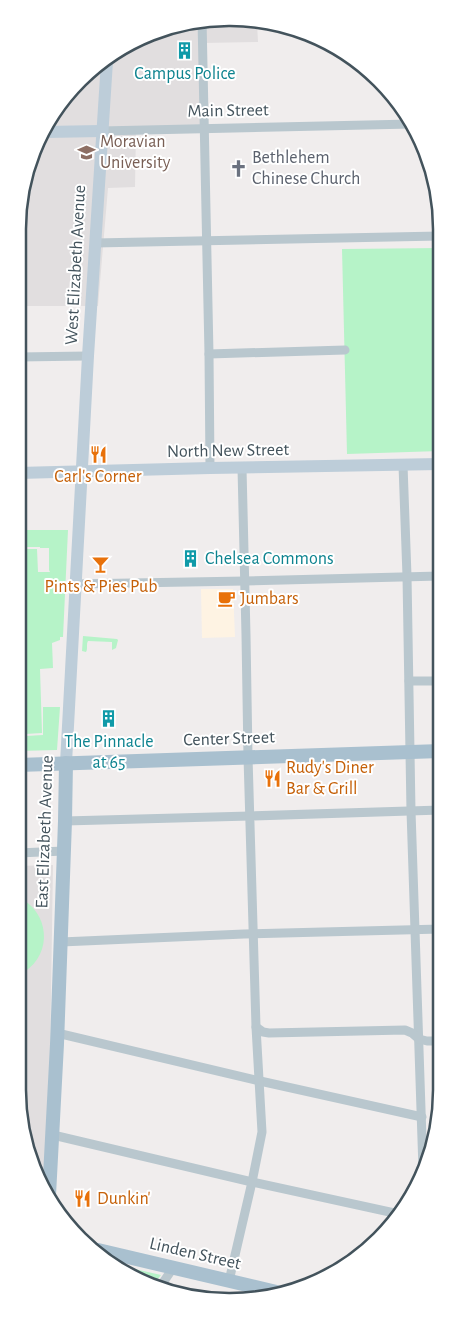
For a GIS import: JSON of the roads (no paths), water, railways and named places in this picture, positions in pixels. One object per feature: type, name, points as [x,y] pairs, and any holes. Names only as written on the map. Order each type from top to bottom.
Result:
[{"type":"main road","name":"West Elizabeth Avenue","points":[[81,471],[107,68]]},
{"type":"main road","name":"Main Street","points":[[51,132],[102,131]]},
{"type":"main road","name":"North New Street","points":[[26,473],[433,464]]},
{"type":"main road","name":"East Elizabeth Avenue","points":[[50,1184],[66,763],[81,471]]},
{"type":"main road","name":"Center Street","points":[[26,765],[433,751]]},
{"type":"main road","name":"Linden Street","points":[[108,1252],[266,1290]]},
{"type":"street","points":[[202,28],[210,468]]},
{"type":"street","name":"Main Street","points":[[102,131],[403,124]]},
{"type":"street","points":[[95,243],[433,236]]},
{"type":"street","points":[[209,354],[345,350]]},
{"type":"street","points":[[26,357],[88,356]]},
{"type":"street","points":[[403,465],[423,1153]]},
{"type":"street","points":[[229,1281],[262,1132],[256,1028],[242,468]]},
{"type":"street","points":[[76,584],[245,582],[433,576]]},
{"type":"street","points":[[409,682],[433,681]]},
{"type":"street","points":[[65,821],[433,810]]},
{"type":"street","points":[[26,853],[64,851]]},
{"type":"street","points":[[60,942],[433,929]]},
{"type":"street","points":[[256,1028],[269,1033],[405,1030],[412,1032],[419,1039],[433,1041]]},
{"type":"street","points":[[57,1033],[422,1117]]},
{"type":"street","points":[[53,1136],[391,1212]]},
{"type":"street","points":[[164,1282],[173,1268]]},
{"type":"place","name":"Campus Police","points":[[185,51]]},
{"type":"place","name":"Moravian University","points":[[86,152]]},
{"type":"place","name":"Bethlehem Chinese Church","points":[[238,168]]},
{"type":"place","name":"Carl's Corner","points":[[98,454]]},
{"type":"place","name":"Chelsea Commons","points":[[191,559]]},
{"type":"place","name":"Pints & Pies Pub","points":[[101,564]]},
{"type":"place","name":"Jumbars","points":[[226,599]]},
{"type":"place","name":"The Pinnacle at 65","points":[[109,719]]},
{"type":"place","name":"Rudy's Diner Bar & Grill","points":[[272,778]]},
{"type":"place","name":"Dunkin'","points":[[83,1199]]}]
